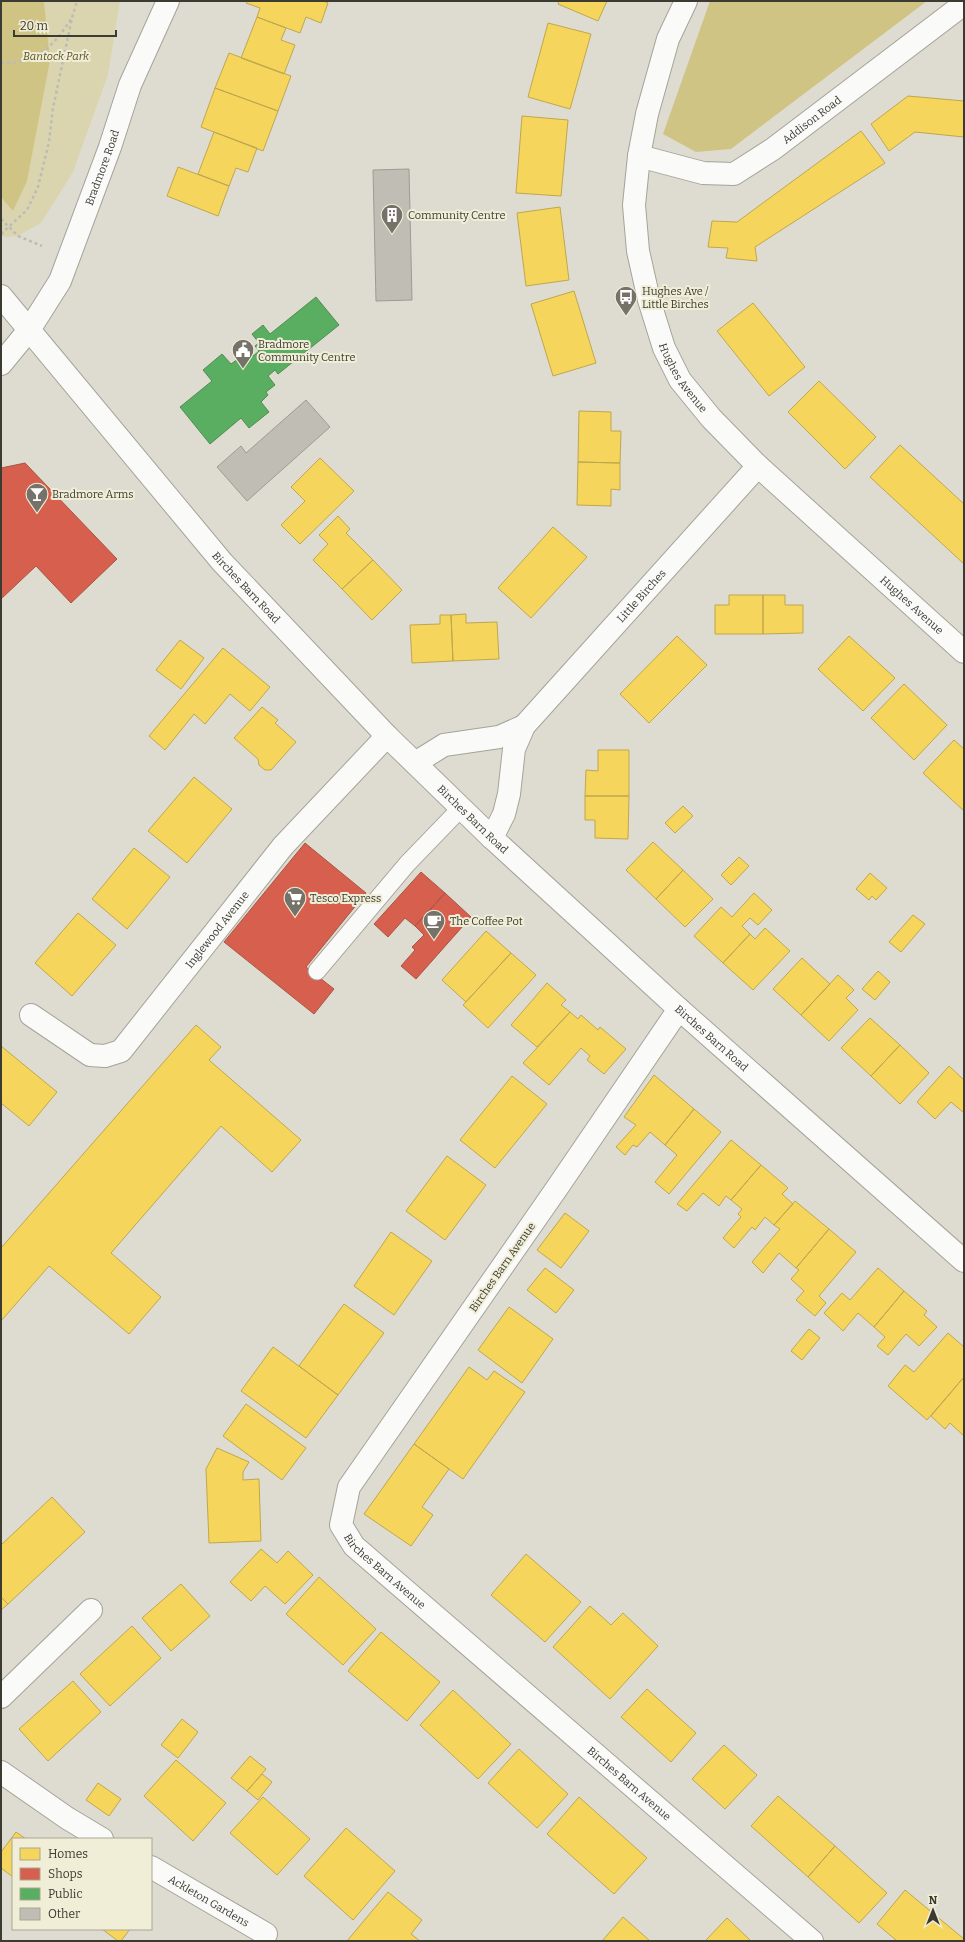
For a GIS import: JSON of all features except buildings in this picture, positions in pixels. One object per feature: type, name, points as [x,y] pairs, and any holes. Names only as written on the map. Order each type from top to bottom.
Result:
[{"type":"street","name":"Bradmore Road","points":[[1,364],[29,330],[60,281],[110,147],[130,85],[168,1]]},
{"type":"street","name":"Hughes Avenue","points":[[686,1],[666,46],[647,114],[639,156],[634,205],[638,252],[649,300],[664,348],[680,380],[711,418],[758,466],[964,652]]},
{"type":"street","name":"Addison Road","points":[[639,156],[703,173],[734,174],[773,150],[964,4]]},
{"type":"street","name":"Birches Barn Road","points":[[1,296],[222,562],[387,736],[492,838],[679,1009],[964,1261]]},
{"type":"street","name":"Little Birches","points":[[492,838],[504,814],[509,794],[514,749],[524,726],[758,466]]},
{"type":"street","name":"Little Birches","points":[[415,763],[444,745],[499,737],[524,726]]},
{"type":"street","name":"Inglewood Avenue","points":[[31,1015],[90,1054],[105,1056],[121,1050],[283,846],[387,736]]},
{"type":"street","name":"Birches Barn Avenue","points":[[679,1009],[557,1188],[349,1487],[341,1525],[354,1546],[812,1941]]},
{"type":"street","points":[[1,1697],[91,1610]]},
{"type":"street","points":[[1,1772],[67,1818],[100,1838]]},
{"type":"street","name":"Ackleton Gardens","points":[[152,1868],[266,1934]]},
{"type":"lane","points":[[317,971],[407,864],[461,808]]},
{"type":"path","points":[[1,234],[27,210],[38,187],[49,142],[52,108],[77,1]]},
{"type":"path","points":[[1,62],[29,59],[43,52],[59,37],[72,18]]},
{"type":"path","points":[[1,219],[18,236]]},
{"type":"green space","name":"Bantock Park","points":[[1,1],[120,1],[108,75],[73,172],[41,223],[18,236],[7,237],[1,236]]},
{"type":"shaded area","points":[[1,1],[44,2],[50,60],[27,181],[13,211],[1,197]]},
{"type":"shaded area","points":[[710,1],[927,1],[731,149],[696,152],[663,134]]},
{"type":"place","name":"Community Centre","points":[[392,234]]},
{"type":"place","name":"Hughes Ave / Little Birches","points":[[626,316]]},
{"type":"place","name":"Bradmore Community Centre","points":[[243,370]]},
{"type":"place","name":"Bradmore Arms","points":[[37,514]]},
{"type":"place","name":"Tesco Express","points":[[295,918]]},
{"type":"place","name":"The Coffee Pot","points":[[434,940]]}]
